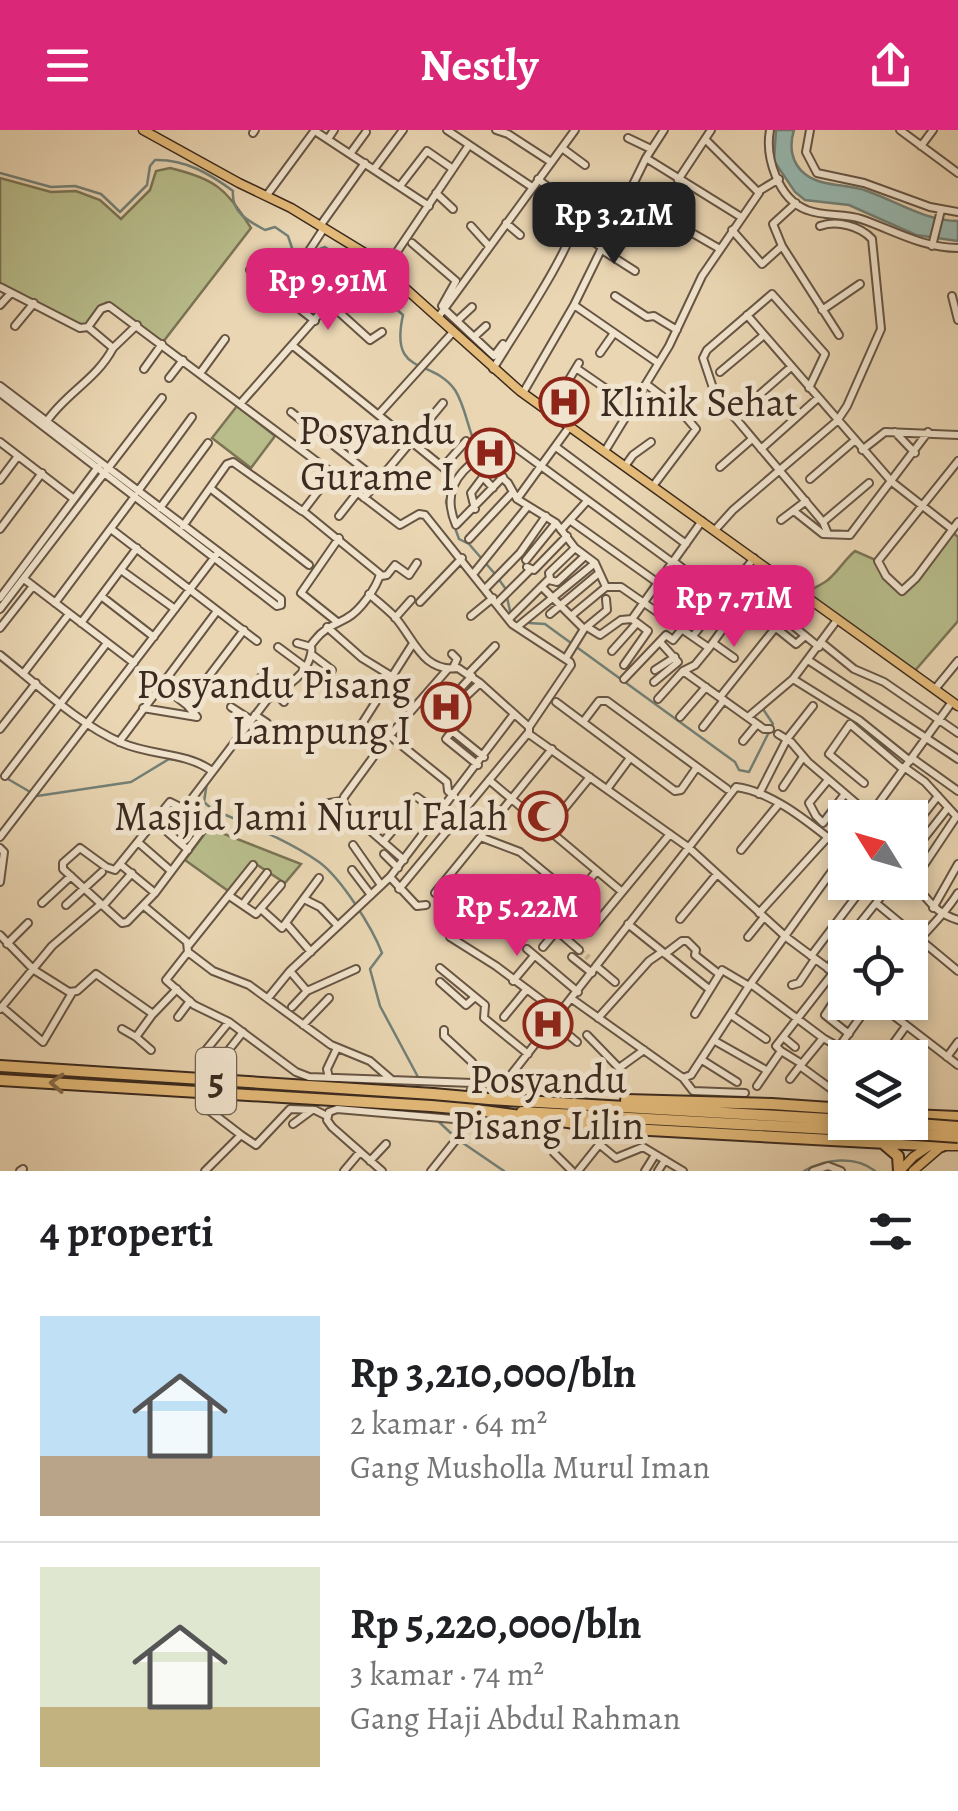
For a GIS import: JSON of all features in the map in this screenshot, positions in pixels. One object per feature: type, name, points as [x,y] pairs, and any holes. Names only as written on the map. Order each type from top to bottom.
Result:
[{"type":"highway","name":"5","points":[[0,1066],[432,1100],[476,1110],[558,1118],[828,1121]]},
{"type":"highway","name":"5","points":[[0,1080],[577,1103],[947,1142]]},
{"type":"highway","points":[[577,1103],[741,1103],[828,1109]]},
{"type":"highway","points":[[928,1116],[958,1117]]},
{"type":"highway","points":[[558,1118],[648,1130],[884,1144],[947,1142]]},
{"type":"highway","points":[[928,1124],[958,1127]]},
{"type":"highway","points":[[928,1125],[947,1142]]},
{"type":"highway","points":[[910,1143],[920,1140]]},
{"type":"highway","points":[[884,1144],[898,1156],[900,1171]]},
{"type":"main road","points":[[143,130],[267,195],[386,268],[442,312],[454,332],[523,393],[955,704]]},
{"type":"main road","points":[[919,1169],[958,1127]]},
{"type":"main road","points":[[900,1171],[912,1157],[947,1142]]},
{"type":"street","points":[[267,195],[315,130],[429,206]]},
{"type":"street","points":[[328,139],[334,130]]},
{"type":"street","points":[[374,169],[403,130]]},
{"type":"street","points":[[447,130],[532,187]]},
{"type":"street","points":[[496,130],[551,162]]},
{"type":"street","points":[[442,312],[575,130]]},
{"type":"street","points":[[523,393],[574,305],[646,158],[664,130]]},
{"type":"street","points":[[678,180],[711,130]]},
{"type":"street","points":[[770,130],[768,150],[778,179],[796,203],[811,212],[858,218],[932,244],[958,248]]},
{"type":"street","points":[[810,130],[806,152],[817,173],[878,187],[941,211],[958,212]]},
{"type":"street","points":[[900,130],[958,173]]},
{"type":"street","points":[[921,146],[933,130]]},
{"type":"street","points":[[350,154],[366,132]]},
{"type":"street","points":[[628,138],[652,149]]},
{"type":"street","points":[[705,139],[759,191]]},
{"type":"street","points":[[386,268],[469,144]]},
{"type":"street","points":[[562,148],[585,165]]},
{"type":"street","points":[[400,186],[427,150],[453,169]]},
{"type":"street","points":[[646,158],[741,217]]},
{"type":"street","points":[[307,254],[364,162]]},
{"type":"street","points":[[493,369],[551,275],[574,229],[571,212],[538,178]]},
{"type":"street","points":[[605,451],[677,330],[690,297],[732,230],[759,191],[778,179]]},
{"type":"street","points":[[436,193],[452,209]]},
{"type":"street","points":[[796,203],[774,222],[782,246],[839,336]]},
{"type":"street","points":[[932,244],[941,211]]},
{"type":"street","points":[[506,223],[520,235]]},
{"type":"street","points":[[716,532],[733,510],[837,421],[881,330],[869,236],[837,224],[820,226]]},
{"type":"street","points":[[471,226],[488,246]]},
{"type":"street","points":[[574,229],[635,271]]},
{"type":"street","points":[[732,230],[762,264],[782,246]]},
{"type":"street","points":[[694,234],[720,249]]},
{"type":"street","points":[[412,243],[456,281],[444,300],[442,312]]},
{"type":"street","points":[[250,270],[314,321]]},
{"type":"street","points":[[822,310],[860,284]]},
{"type":"street","points":[[0,287],[80,328],[88,326],[106,306],[137,325],[400,525],[423,514],[513,617],[566,658],[570,666],[528,730],[399,889]]},
{"type":"street","points":[[0,305],[12,292]]},
{"type":"street","points":[[809,388],[825,354],[772,294],[702,358],[715,394],[823,522],[828,534]]},
{"type":"street","points":[[240,404],[336,295]]},
{"type":"street","points":[[615,296],[677,330]]},
{"type":"street","points":[[952,296],[958,320]]},
{"type":"street","points":[[15,326],[34,303]]},
{"type":"street","points":[[329,303],[370,340],[382,332]]},
{"type":"street","points":[[574,305],[658,363]]},
{"type":"street","points":[[457,321],[472,307]]},
{"type":"street","points":[[442,312],[494,356],[503,344]]},
{"type":"street","points":[[747,316],[892,482],[923,504],[955,526],[902,591],[878,561],[923,504],[958,461]]},
{"type":"street","points":[[47,422],[59,403],[98,373],[113,348],[137,325]]},
{"type":"street","points":[[88,326],[113,348]]},
{"type":"street","points":[[474,337],[486,326]]},
{"type":"street","points":[[378,414],[454,332]]},
{"type":"street","points":[[600,353],[614,332]]},
{"type":"street","points":[[720,372],[764,335]]},
{"type":"street","points":[[201,372],[224,339]]},
{"type":"street","points":[[144,369],[162,344]]},
{"type":"street","points":[[292,345],[444,468],[466,441]]},
{"type":"street","points":[[170,378],[183,360]]},
{"type":"street","points":[[550,411],[578,365],[605,388]]},
{"type":"street","points":[[734,416],[791,368]]},
{"type":"street","points":[[646,384],[696,428],[653,486]]},
{"type":"street","points":[[0,389],[102,468]]},
{"type":"street","points":[[0,389],[277,606],[282,605],[280,599],[216,555]]},
{"type":"street","points":[[0,609],[74,498],[162,398]]},
{"type":"street","points":[[760,449],[818,398]]},
{"type":"street","points":[[339,516],[379,480],[443,403]]},
{"type":"street","points":[[291,412],[379,480]]},
{"type":"street","points":[[55,603],[192,417]]},
{"type":"street","points":[[469,539],[542,466],[570,426]]},
{"type":"street","points":[[862,450],[885,432],[958,435]]},
{"type":"street","points":[[894,432],[915,453]]},
{"type":"street","points":[[794,511],[820,532],[852,533],[928,432]]},
{"type":"street","points":[[720,467],[752,440]]},
{"type":"street","points":[[810,479],[854,441]]},
{"type":"street","points":[[0,442],[74,498]]},
{"type":"street","points":[[625,466],[650,442]]},
{"type":"street","points":[[160,508],[208,443]]},
{"type":"street","points":[[511,444],[721,598]]},
{"type":"street","points":[[556,447],[686,544]]},
{"type":"street","points":[[0,480],[18,456]]},
{"type":"street","points":[[503,477],[456,525],[448,498],[451,489],[460,474],[482,458],[503,477],[514,496],[546,516],[595,563],[606,587]]},
{"type":"street","points":[[181,528],[227,464],[233,462],[339,538],[381,576]]},
{"type":"street","points":[[0,598],[102,468]]},
{"type":"street","points":[[0,529],[42,473]]},
{"type":"street","points":[[302,512],[332,473]]},
{"type":"street","points":[[474,509],[470,493],[483,477],[493,488]]},
{"type":"street","points":[[823,522],[869,484]]},
{"type":"street","points":[[210,488],[309,566]]},
{"type":"street","points":[[137,494],[181,528]]},
{"type":"street","points":[[471,616],[499,598],[588,501]]},
{"type":"street","points":[[781,520],[806,501]]},
{"type":"street","points":[[474,573],[528,506]]},
{"type":"street","points":[[486,588],[546,516]]},
{"type":"street","points":[[571,521],[658,583]]},
{"type":"street","points":[[612,651],[702,521]]},
{"type":"street","points":[[110,529],[257,641]]},
{"type":"street","points":[[528,566],[561,530]]},
{"type":"street","points":[[336,621],[302,595],[339,538]]},
{"type":"street","points":[[81,622],[137,548]]},
{"type":"street","points":[[513,617],[546,584],[549,573],[576,548]]},
{"type":"street","points":[[0,837],[216,555]]},
{"type":"street","points":[[546,584],[557,582],[585,556]]},
{"type":"street","points":[[396,618],[462,558]]},
{"type":"street","points":[[693,636],[754,558]]},
{"type":"street","points":[[184,809],[253,717],[276,690],[288,686],[304,668],[327,627],[348,618],[381,576],[395,565],[408,575],[417,563]]},
{"type":"street","points":[[521,624],[595,563]]},
{"type":"street","points":[[120,570],[174,609]]},
{"type":"street","points":[[550,614],[599,573]]},
{"type":"street","points":[[20,577],[134,663]]},
{"type":"street","points":[[676,585],[693,597],[702,583]]},
{"type":"street","points":[[546,584],[552,598],[597,635],[621,620],[634,621],[648,631],[624,665]]},
{"type":"street","points":[[0,628],[33,586]]},
{"type":"street","points":[[572,616],[606,587],[621,587],[693,636],[734,658]]},
{"type":"street","points":[[729,590],[797,644],[806,636]]},
{"type":"street","points":[[369,594],[396,618],[412,644],[432,664],[470,675],[552,750],[688,847],[761,915],[828,968]]},
{"type":"street","points":[[102,596],[154,637]]},
{"type":"street","points":[[566,658],[585,628],[607,610],[606,599]]},
{"type":"street","points":[[119,742],[217,611]]},
{"type":"street","points":[[24,674],[69,614]]},
{"type":"street","points":[[786,620],[958,733]]},
{"type":"street","points":[[748,718],[793,679],[837,620]]},
{"type":"street","points":[[658,699],[684,671],[695,665],[725,626]]},
{"type":"street","points":[[327,627],[362,658],[393,677]]},
{"type":"street","points":[[702,727],[776,627]]},
{"type":"street","points":[[624,679],[666,635],[674,640],[682,628]]},
{"type":"street","points":[[188,705],[244,630]]},
{"type":"street","points":[[5,776],[107,642]]},
{"type":"street","points":[[654,682],[678,662],[660,642]]},
{"type":"street","points":[[297,643],[311,650],[332,670]]},
{"type":"street","points":[[351,741],[412,644]]},
{"type":"street","points":[[460,688],[495,646]]},
{"type":"street","points":[[278,648],[318,680]]},
{"type":"street","points":[[323,804],[343,800],[390,736],[450,669],[457,659],[452,654]]},
{"type":"street","points":[[0,656],[88,724],[119,742],[193,759],[212,772]]},
{"type":"street","points":[[654,670],[676,656]]},
{"type":"street","points":[[808,660],[958,759]]},
{"type":"street","points":[[0,672],[8,661]]},
{"type":"street","points":[[935,689],[958,661]]},
{"type":"street","points":[[684,671],[757,724],[787,739],[850,800]]},
{"type":"street","points":[[260,677],[284,702]]},
{"type":"street","points":[[793,679],[859,720],[957,817],[928,858]]},
{"type":"street","points":[[445,716],[480,683]]},
{"type":"street","points":[[0,729],[36,684]]},
{"type":"street","points":[[144,708],[196,718],[188,705],[162,685]]},
{"type":"street","points":[[680,717],[706,687]]},
{"type":"street","points":[[426,697],[456,726],[446,739],[478,765]]},
{"type":"street","points":[[583,722],[599,701],[607,700],[728,789]]},
{"type":"street","points":[[556,702],[678,792],[697,767]]},
{"type":"street","points":[[882,800],[938,720],[955,704]]},
{"type":"street","points":[[759,794],[787,739],[813,706]]},
{"type":"street","points":[[231,707],[267,724]]},
{"type":"street","points":[[268,998],[398,868],[514,714]]},
{"type":"street","points":[[743,740],[757,724]]},
{"type":"street","points":[[864,783],[829,754],[850,724],[907,764],[958,790]]},
{"type":"street","points":[[452,731],[484,757]]},
{"type":"street","points":[[390,736],[447,782],[448,791],[454,796]]},
{"type":"street","points":[[435,893],[552,750]]},
{"type":"street","points":[[783,787],[803,757]]},
{"type":"street","points":[[607,789],[630,758]]},
{"type":"street","points":[[546,831],[590,777]]},
{"type":"street","points":[[489,780],[621,891]]},
{"type":"street","points":[[828,780],[809,803],[816,816],[824,822],[844,795]]},
{"type":"street","points":[[253,865],[166,978],[190,1001],[230,1022],[296,1072],[329,1078],[505,1082],[736,787],[759,794],[828,838],[761,915],[748,937]]},
{"type":"street","points":[[928,809],[938,796]]},
{"type":"street","points":[[417,797],[440,814]]},
{"type":"street","points":[[343,800],[356,818],[404,860]]},
{"type":"street","points":[[171,802],[205,824],[144,906],[125,924],[62,866],[79,848],[111,870],[121,865],[156,822],[171,802]]},
{"type":"street","points":[[740,850],[778,805]]},
{"type":"street","points":[[928,833],[947,809]]},
{"type":"street","points":[[156,822],[188,850]]},
{"type":"street","points":[[383,842],[398,824]]},
{"type":"street","points":[[589,932],[670,834]]},
{"type":"street","points":[[482,837],[520,852],[571,894],[578,892],[596,872]]},
{"type":"street","points":[[139,843],[171,871]]},
{"type":"street","points":[[353,846],[381,886]]},
{"type":"street","points":[[0,882],[2,850]]},
{"type":"street","points":[[384,854],[398,868]]},
{"type":"street","points":[[933,908],[958,864]]},
{"type":"street","points":[[121,865],[154,893]]},
{"type":"street","points":[[352,870],[371,896]]},
{"type":"street","points":[[66,906],[102,872]]},
{"type":"street","points":[[132,873],[102,905],[52,946],[1,1006],[43,1042],[72,993],[96,974],[152,1014]]},
{"type":"street","points":[[243,904],[267,873]]},
{"type":"street","points":[[680,920],[717,874]]},
{"type":"street","points":[[42,903],[71,876]]},
{"type":"street","points":[[684,1078],[702,1060],[828,876]]},
{"type":"street","points":[[390,877],[417,906],[426,905]]},
{"type":"street","points":[[261,909],[280,928],[319,878]]},
{"type":"street","points":[[230,898],[256,914],[281,885]]},
{"type":"street","points":[[928,931],[944,916],[958,894]]},
{"type":"street","points":[[304,899],[320,907],[338,926]]},
{"type":"street","points":[[792,985],[799,983],[854,900]]},
{"type":"street","points":[[863,920],[878,900]]},
{"type":"street","points":[[926,900],[944,916],[958,920]]},
{"type":"street","points":[[876,903],[897,920]]},
{"type":"street","points":[[144,906],[185,938],[188,949],[213,971],[249,985],[337,1048],[370,1061],[393,1081]]},
{"type":"street","points":[[539,915],[579,950]]},
{"type":"street","points":[[543,947],[567,918]]},
{"type":"street","points":[[7,944],[28,923]]},
{"type":"street","points":[[286,923],[310,952]]},
{"type":"street","points":[[628,924],[709,989]]},
{"type":"street","points":[[0,935],[34,970],[72,993]]},
{"type":"street","points":[[450,937],[560,1014]]},
{"type":"street","points":[[598,1018],[649,961],[682,941],[687,941],[696,950],[695,955],[719,974]]},
{"type":"street","points":[[928,944],[957,967]]},
{"type":"street","points":[[527,950],[598,1018],[684,1078],[689,1088],[696,1092],[746,1093]]},
{"type":"street","points":[[513,981],[534,956]]},
{"type":"street","points":[[572,957],[616,982]]},
{"type":"street","points":[[590,958],[595,968]]},
{"type":"street","points":[[440,968],[486,1006],[484,1018],[528,1054]]},
{"type":"street","points":[[292,1007],[307,991],[356,969]]},
{"type":"street","points":[[695,1014],[719,974],[726,970],[839,1047],[860,1020]]},
{"type":"street","points":[[290,972],[307,991]]},
{"type":"street","points":[[440,982],[466,1005],[475,997]]},
{"type":"street","points":[[828,986],[776,1046],[828,1086]]},
{"type":"street","points":[[504,1017],[527,989]]},
{"type":"street","points":[[136,1037],[152,1014],[177,990]]},
{"type":"street","points":[[303,1025],[329,998]]},
{"type":"street","points":[[178,1017],[190,1001]]},
{"type":"street","points":[[731,1015],[766,1039]]},
{"type":"street","points":[[831,1020],[849,1034]]},
{"type":"street","points":[[898,1020],[957,1063]]},
{"type":"street","points":[[206,1050],[230,1022]]},
{"type":"street","points":[[554,1022],[577,1042]]},
{"type":"street","points":[[896,1040],[906,1026]]},
{"type":"street","points":[[122,1029],[151,1050]]},
{"type":"street","points":[[430,1171],[471,1121],[477,1083],[472,1062],[444,1036],[444,1030]]},
{"type":"street","points":[[532,1031],[541,1038]]},
{"type":"street","points":[[224,1056],[243,1032]]},
{"type":"street","points":[[587,1035],[619,1068],[644,1050]]},
{"type":"street","points":[[783,1037],[795,1046]]},
{"type":"street","points":[[790,1079],[823,1038]]},
{"type":"street","points":[[715,1041],[766,1070]]},
{"type":"street","points":[[947,1057],[958,1042]]},
{"type":"street","points":[[329,1078],[326,1069],[337,1048]]},
{"type":"street","points":[[757,1086],[782,1051]]},
{"type":"street","points":[[702,1060],[737,1082]]},
{"type":"street","points":[[327,1116],[337,1108],[465,1120],[477,1083]]},
{"type":"street","points":[[202,1104],[255,1146],[290,1109],[313,1110],[327,1116],[332,1127],[382,1171]]},
{"type":"street","points":[[294,1124],[313,1110]]},
{"type":"street","points":[[205,1171],[241,1135]]},
{"type":"street","points":[[554,1154],[575,1171],[607,1136],[626,1138]]},
{"type":"street","points":[[370,1161],[386,1144]]},
{"type":"street","points":[[599,1144],[616,1158],[645,1148],[683,1171]]},
{"type":"street","points":[[344,1171],[360,1152]]},
{"type":"street","points":[[644,1171],[656,1155]]},
{"type":"street","points":[[658,1171],[665,1160]]},
{"type":"street","points":[[813,1171],[828,1166],[840,1171]]},
{"type":"green space","points":[[170,168],[218,187],[251,228],[163,342],[106,303],[89,325],[81,325],[0,284],[0,178],[51,192],[76,191],[100,200],[121,219],[150,190],[156,171]]},
{"type":"green space","points":[[237,406],[275,436],[251,468],[212,438]]},
{"type":"green space","points":[[951,531],[958,537],[958,621],[912,674],[804,596],[829,579],[855,551],[878,561],[902,591]]},
{"type":"green space","points":[[209,828],[301,864],[285,883],[253,862],[231,893],[185,860]]},
{"type":"water","points":[[776,130],[794,130],[794,159],[800,170],[812,178],[867,191],[934,218],[958,221],[958,241],[916,235],[849,205],[805,200],[774,161]]},
{"type":"waterway","points":[[0,173],[51,187],[75,186],[101,194],[120,212],[147,185],[155,160],[177,162],[206,173],[233,191],[235,205],[242,215],[265,230],[275,227],[288,236],[295,257],[310,264],[317,250],[325,247],[332,252],[360,255],[379,299],[403,315],[400,335],[407,358],[446,380],[455,390],[478,450],[474,458]]},
{"type":"waterway","points":[[448,508],[450,487]]},
{"type":"waterway","points":[[454,525],[459,539],[469,544],[505,588],[510,611]]},
{"type":"waterway","points":[[529,623],[545,624],[735,762],[739,770],[749,772],[773,724],[763,709]]},
{"type":"waterway","points":[[8,779],[37,796],[131,782],[169,759],[183,761]]},
{"type":"waterway","points":[[207,782],[204,802],[212,809],[306,854],[328,869],[346,891],[382,953],[370,969],[380,1006],[418,1077]]},
{"type":"waterway","points":[[436,1111],[439,1122],[454,1136]]},
{"type":"waterway","points":[[460,1141],[504,1171]]},
{"type":"waterway","points":[[804,1171],[840,1160],[875,1171]]},
{"type":"tunnel","points":[[579,950],[589,958]]},
{"type":"place","name":"Klinik Sehat","points":[[564,402]]},
{"type":"place","name":"Posyandu Gurame I","points":[[490,453]]},
{"type":"place","name":"Posyandu Pisang Lampung I","points":[[446,707]]},
{"type":"place","name":"Masjid Jami Nurul Falah","points":[[543,816]]},
{"type":"place","name":"Posyandu Pisang Lilin","points":[[548,1024]]}]
